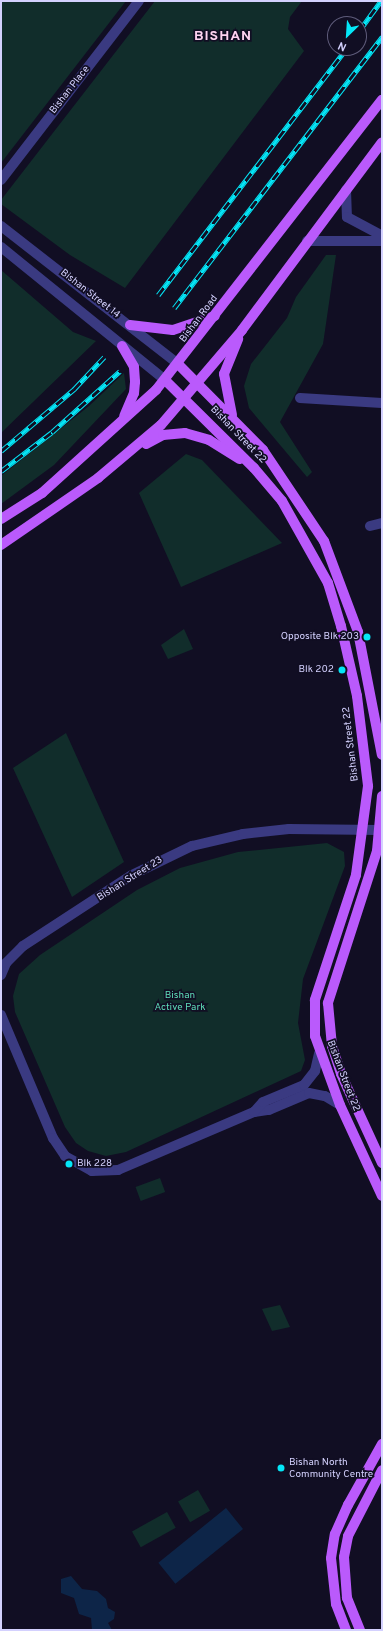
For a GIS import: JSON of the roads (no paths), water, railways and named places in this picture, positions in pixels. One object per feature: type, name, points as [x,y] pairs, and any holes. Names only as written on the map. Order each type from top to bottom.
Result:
[{"type":"main road","name":"Bishan Road","points":[[1,519],[42,493],[120,423],[165,380],[382,100]]},
{"type":"main road","points":[[137,448],[184,398],[242,330],[382,142]]},
{"type":"main road","points":[[130,325],[173,330],[216,316]]},
{"type":"main road","points":[[234,418],[229,410],[224,374],[242,330]]},
{"type":"main road","points":[[120,423],[134,393],[135,382],[134,367],[122,346]]},
{"type":"main road","name":"Bishan Street 22","points":[[178,364],[234,418],[295,493],[330,555],[358,632],[382,755]]},
{"type":"main road","name":"Bishan Street 22","points":[[165,380],[254,468],[282,501],[328,583],[357,696],[365,745],[368,786],[356,874],[315,1000],[319,1053],[340,1105],[382,1196]]},
{"type":"main road","points":[[1,545],[137,448],[163,435],[185,433],[209,440],[254,468]]},
{"type":"main road","name":"Bishan Street 22","points":[[382,796],[379,830],[364,894],[338,963],[328,1003],[332,1046],[341,1074],[382,1163]]},
{"type":"main road","points":[[346,1630],[330,1579],[332,1550],[348,1505],[382,1444]]},
{"type":"main road","points":[[360,1630],[347,1598],[344,1557],[351,1528],[382,1470]]},
{"type":"street","name":"Bishan Place","points":[[1,180],[139,1]]},
{"type":"street","points":[[346,190],[347,217],[382,236]]},
{"type":"street","name":"Bishan Street 14","points":[[1,226],[130,325],[178,364]]},
{"type":"street","points":[[307,241],[382,241]]},
{"type":"street","name":"Bishan Street 14","points":[[1,247],[165,380]]},
{"type":"street","points":[[300,398],[382,403]]},
{"type":"street","points":[[370,526],[382,523]]},
{"type":"street","name":"Bishan Street 23","points":[[1,975],[6,963],[23,946],[163,858],[243,834],[363,829],[379,830]]},
{"type":"street","points":[[1,1016],[53,1138],[65,1156],[92,1171],[118,1170],[254,1112],[269,1110],[308,1093],[325,1096],[340,1105]]},
{"type":"street","points":[[254,1112],[263,1102],[304,1085],[315,1071],[319,1053]]},
{"type":"water","points":[[226,1508],[243,1529],[175,1584],[158,1563]]},
{"type":"water","points":[[71,1576],[82,1589],[97,1591],[106,1599],[108,1608],[115,1612],[114,1619],[108,1623],[112,1630],[92,1630],[91,1618],[79,1614],[74,1598],[61,1593],[61,1579]]},
{"type":"railway","points":[[367,20],[381,1]]},
{"type":"railway","points":[[174,308],[382,37]]},
{"type":"railway","points":[[158,295],[341,56]]},
{"type":"railway","points":[[1,451],[74,389],[104,357]]},
{"type":"railway","points":[[1,471],[52,432],[120,371]]},
{"type":"place","name":"Opposite Blk 203","points":[[367,637]]},
{"type":"place","name":"Blk 202","points":[[342,670]]},
{"type":"place","name":"Blk 228","points":[[69,1164]]},
{"type":"place","name":"Bishan North Community Centre","points":[[281,1468]]},
{"type":"district","name":"BISHAN","points":[[223,37]]},
{"type":"park label","name":"Bishan Active Park","points":[[180,1000]]}]
